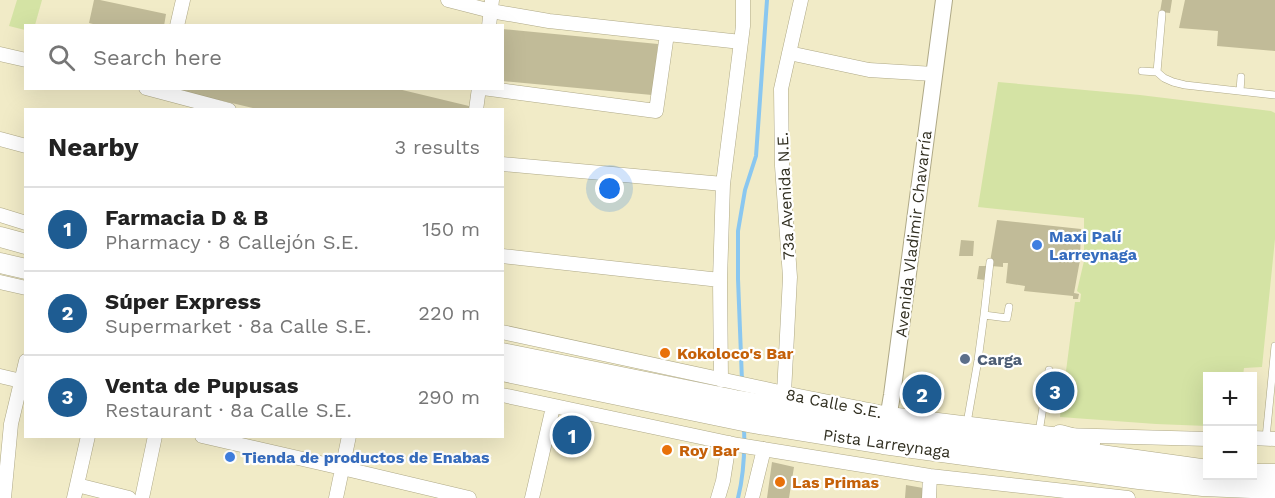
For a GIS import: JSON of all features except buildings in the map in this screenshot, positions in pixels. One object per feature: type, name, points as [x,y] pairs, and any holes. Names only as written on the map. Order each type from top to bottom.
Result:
[{"type":"main road","points":[[0,237],[24,243]]},
{"type":"main road","points":[[0,263],[24,269]]},
{"type":"main road","name":"Pista Larreynaga","points":[[504,353],[1171,482],[1214,487],[1275,489]]},
{"type":"main road","name":"Pista Larreynaga","points":[[504,371],[741,399]]},
{"type":"main road","name":"Pista Larreynaga","points":[[886,428],[1203,469]]},
{"type":"main road","points":[[1060,435],[1153,462]]},
{"type":"main road","points":[[1257,474],[1275,474]]},
{"type":"street","points":[[180,24],[183,0]]},
{"type":"street","points":[[448,0],[491,12],[549,21],[741,42]]},
{"type":"street","points":[[741,399],[720,280],[723,184],[743,26],[743,0]]},
{"type":"street","name":"73a Avenida N.E.","points":[[784,393],[790,277],[782,166],[781,88],[801,0]]},
{"type":"street","name":"Avenida Vladimir Chavarría","points":[[880,468],[944,0]]},
{"type":"street","points":[[496,90],[656,111],[667,34]]},
{"type":"street","points":[[789,53],[869,70],[934,74]]},
{"type":"street","points":[[0,54],[24,60]]},
{"type":"street","points":[[156,90],[222,108]]},
{"type":"street","points":[[476,108],[481,90]]},
{"type":"street","points":[[0,139],[24,145]]},
{"type":"street","points":[[504,164],[723,184]]},
{"type":"street","points":[[0,215],[24,222]]},
{"type":"street","points":[[504,256],[720,280]]},
{"type":"street","points":[[0,282],[24,288]]},
{"type":"street","name":"8a Calle S.E.","points":[[504,333],[741,399],[784,393],[886,428],[967,423],[1060,435],[1203,439]]},
{"type":"street","points":[[4,498],[3,481],[10,424],[24,369]]},
{"type":"street","points":[[0,376],[21,381]]},
{"type":"street","points":[[504,395],[735,444],[880,468],[930,476],[1128,498]]},
{"type":"street","points":[[532,498],[553,407]]},
{"type":"street","points":[[87,438],[75,491],[129,498]]},
{"type":"street","points":[[142,498],[155,438]]},
{"type":"street","points":[[211,438],[469,498]]},
{"type":"street","points":[[336,498],[349,438]]},
{"type":"street","points":[[718,498],[735,444]]},
{"type":"street","points":[[752,498],[760,448]]},
{"type":"street","points":[[929,498],[930,476]]},
{"type":"lane","points":[[1157,72],[1162,14]]},
{"type":"lane","points":[[1142,71],[1157,72],[1164,78],[1185,85],[1275,95]]},
{"type":"lane","points":[[1240,91],[1241,77]]},
{"type":"lane","points":[[967,423],[990,262]]},
{"type":"lane","points":[[984,315],[1007,318],[1009,307]]},
{"type":"lane","points":[[1264,438],[1275,346]]},
{"type":"lane","points":[[1039,432],[1049,370]]},
{"type":"green space","points":[[17,0],[42,0],[35,24],[24,24],[24,30],[9,26]]},
{"type":"green space","points":[[998,82],[1140,95],[1275,113],[1275,239],[1262,367],[1244,368],[1244,372],[1203,372],[1203,426],[1060,417],[1075,302],[1080,302],[1081,294],[1077,291],[1084,261],[1084,218],[978,207]]},
{"type":"waterway","points":[[742,381],[738,231],[745,190],[756,156],[767,0]]},
{"type":"waterway","points":[[738,498],[744,463],[744,427]]},
{"type":"place","name":"Maxi Palí Larreynaga","points":[[1037,245]]},
{"type":"place","name":"Kokoloco's Bar","points":[[665,353]]},
{"type":"place","name":"Carga","points":[[965,359]]},
{"type":"place","name":"Venta de Pupusas","points":[[1055,391]]},
{"type":"place","name":"Súper Express","points":[[922,394]]},
{"type":"place","name":"Farmacia D & B","points":[[572,435]]},
{"type":"place","name":"Roy Bar","points":[[667,450]]},
{"type":"place","name":"Tienda de productos de Enabas","points":[[230,457]]},
{"type":"place","name":"Las Primas","points":[[780,482]]}]
